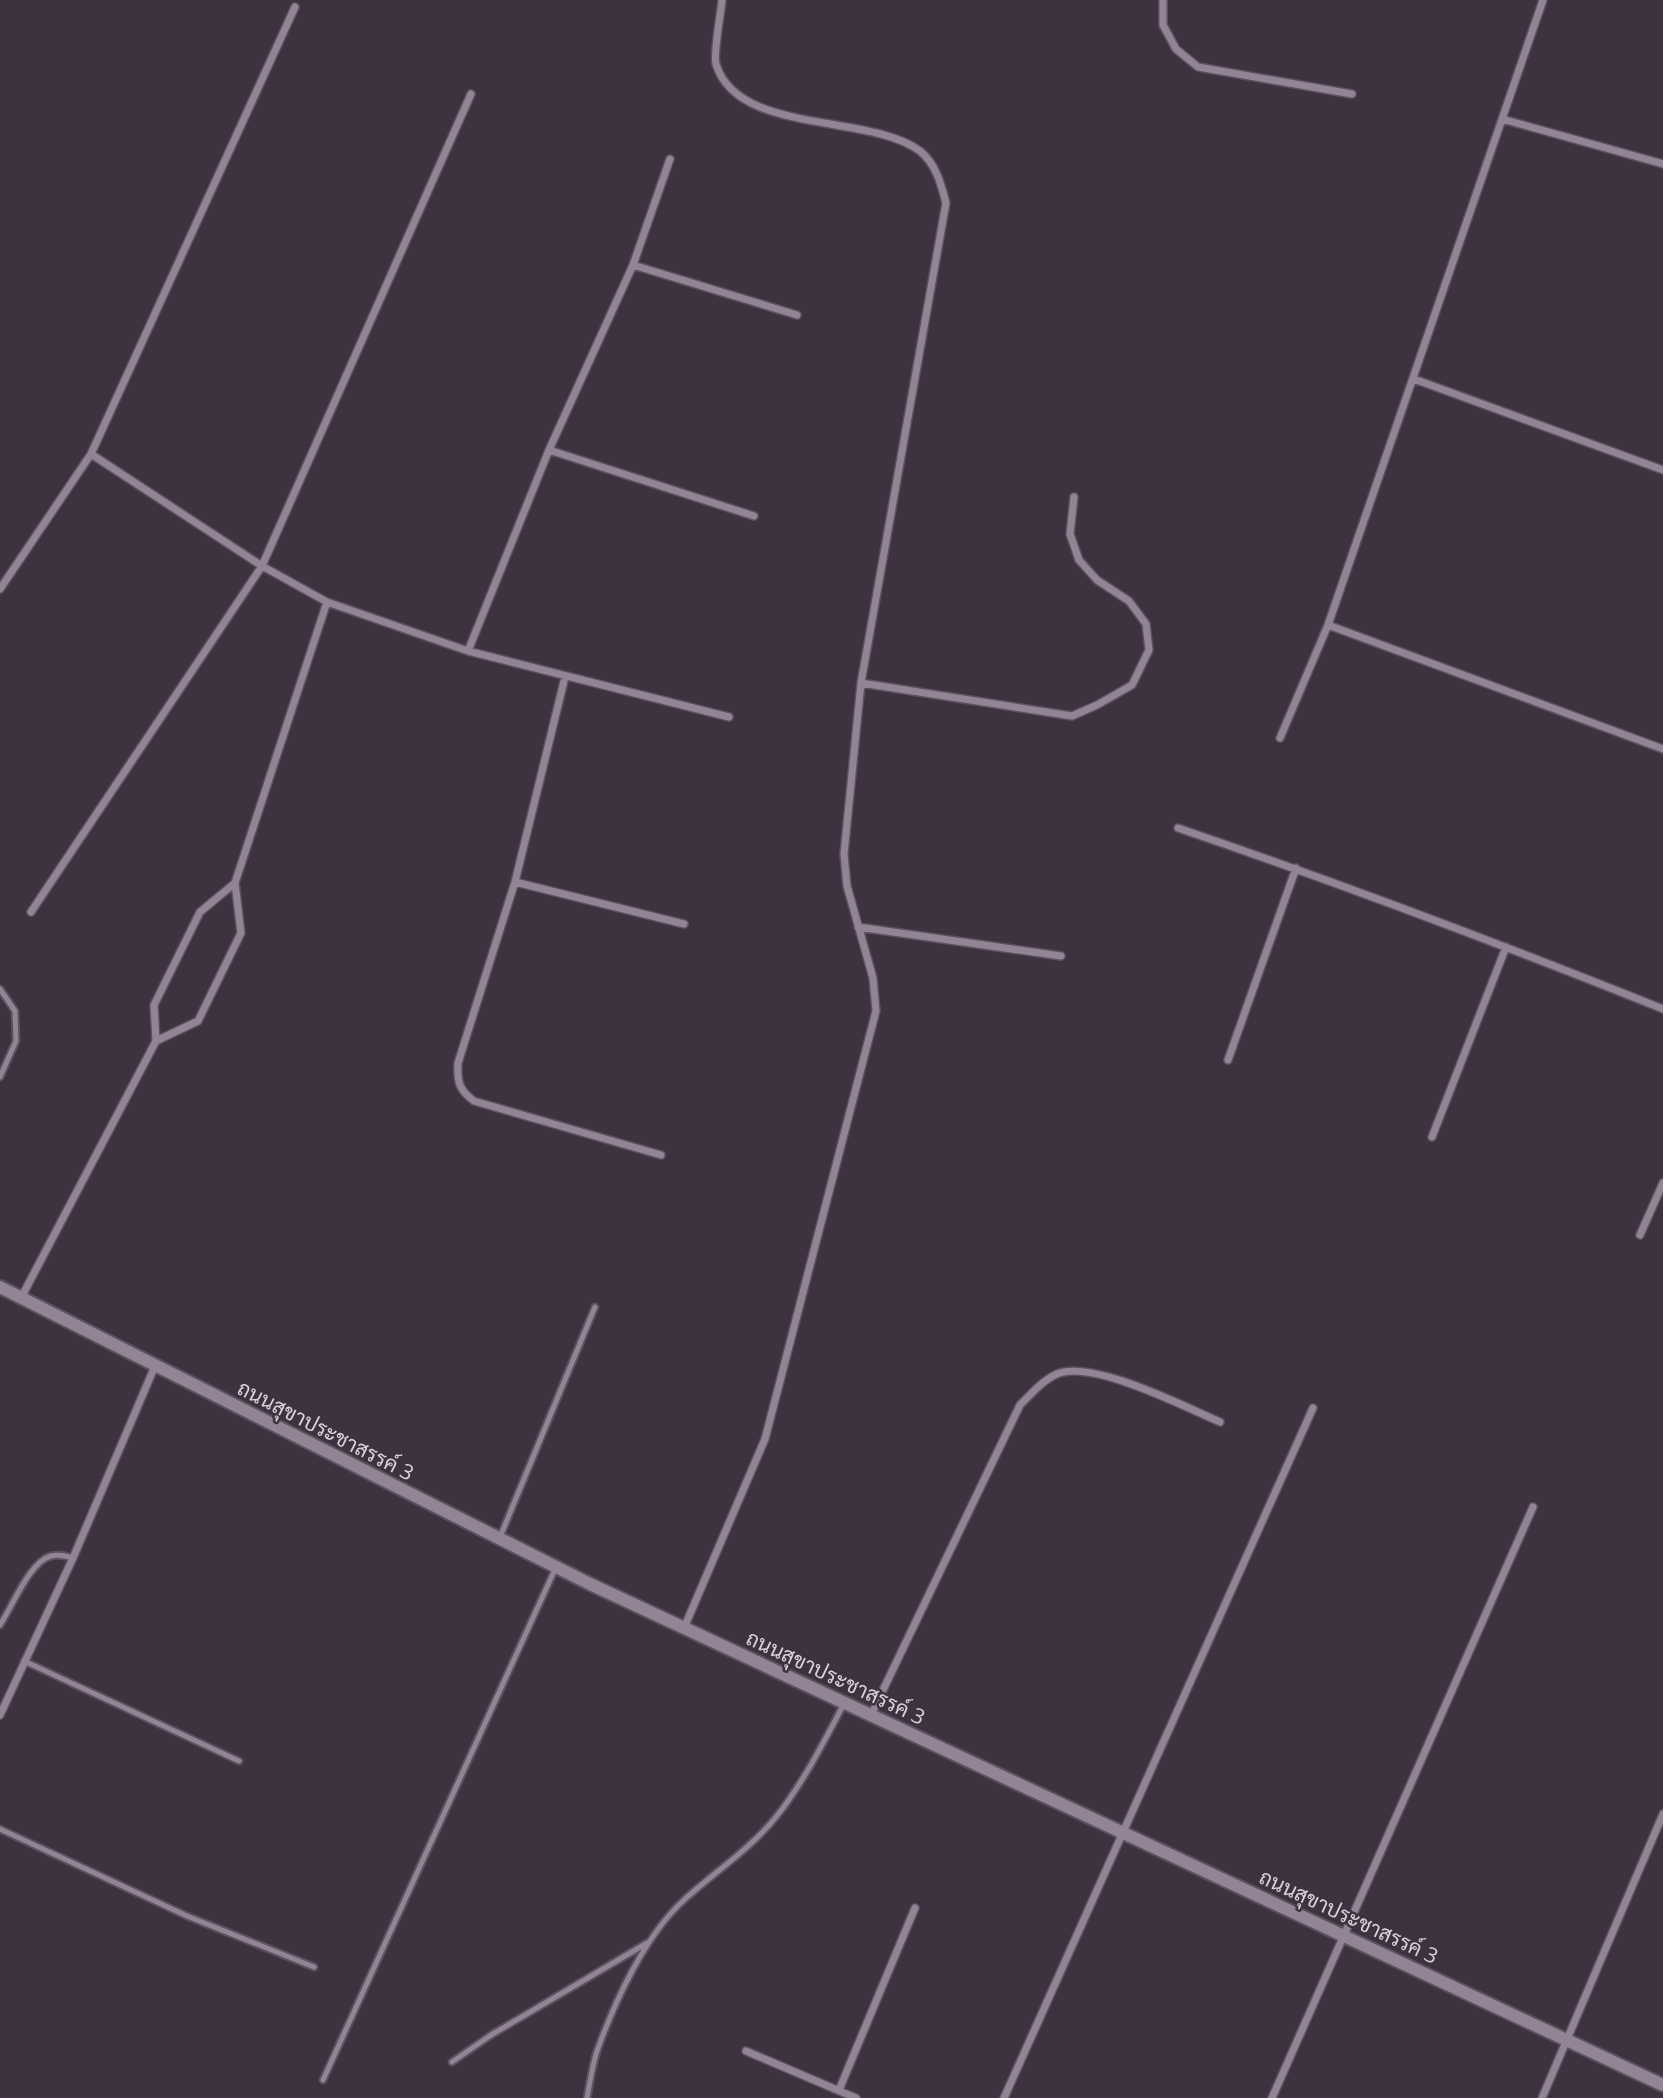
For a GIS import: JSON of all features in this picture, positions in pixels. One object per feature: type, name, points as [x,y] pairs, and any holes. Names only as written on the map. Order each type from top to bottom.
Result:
[{"type":"street","points":[[684,1628],[765,1439],[876,1011],[873,978],[847,886],[844,854],[861,683],[946,203],[939,175],[921,152],[893,138],[771,111],[733,94],[715,63],[722,0]]},
{"type":"street","points":[[1163,0],[1163,25],[1175,49],[1198,67],[1352,94]]},
{"type":"street","points":[[1280,738],[1328,625],[1543,0]]},
{"type":"street","points":[[0,589],[91,454],[295,8]]},
{"type":"street","points":[[31,912],[262,566],[471,94]]},
{"type":"street","points":[[1502,119],[1663,164]]},
{"type":"street","points":[[468,651],[549,450],[633,265],[670,159]]},
{"type":"street","points":[[633,265],[797,315]]},
{"type":"street","points":[[1414,379],[1663,470]]},
{"type":"street","points":[[549,450],[754,516]]},
{"type":"street","points":[[91,454],[262,566],[327,602],[468,651],[729,717]]},
{"type":"street","points":[[861,683],[1072,716],[1132,685],[1149,650],[1146,624],[1129,601],[1097,580],[1079,560],[1070,534],[1073,497]]},
{"type":"street","points":[[156,1041],[198,1021],[242,933],[235,883],[327,602]]},
{"type":"street","points":[[1328,625],[1663,749]]},
{"type":"street","points":[[565,677],[515,881],[458,1063],[457,1078],[461,1091],[474,1101],[661,1155]]},
{"type":"street","points":[[1178,828],[1296,868],[1663,1009]]},
{"type":"street","points":[[1228,1060],[1296,868]]},
{"type":"street","points":[[515,881],[684,924]]},
{"type":"street","points":[[20,1298],[156,1041],[154,1005],[200,912],[235,883]]},
{"type":"street","points":[[858,927],[1062,956]]},
{"type":"street","points":[[1432,1137],[1506,947]]},
{"type":"street","points":[[1640,1235],[1663,1183]]},
{"type":"street","name":"ถนนสุขาประชาสรรค์ 3","points":[[0,1287],[556,1567],[1663,2085]]},
{"type":"street","points":[[0,1715],[73,1558],[155,1366]]},
{"type":"street","points":[[871,1714],[1020,1405],[1039,1386],[1058,1373],[1087,1370],[1116,1379],[1220,1422]]},
{"type":"street","points":[[1004,2098],[1313,1408]]},
{"type":"street","points":[[1272,2098],[1533,1507]]},
{"type":"street","points":[[1542,2098],[1663,1814]]},
{"type":"street","points":[[839,2090],[915,1908]]},
{"type":"street","points":[[746,2051],[856,2098]]},
{"type":"lane","points":[[0,989],[15,1011],[16,1041],[0,1077]]},
{"type":"lane","points":[[499,1538],[595,1307]]},
{"type":"lane","points":[[0,1625],[35,1565],[48,1556],[73,1558]]},
{"type":"lane","points":[[323,2080],[556,1567]]},
{"type":"lane","points":[[24,1661],[239,1761]]},
{"type":"lane","points":[[587,2098],[597,2053],[621,1994],[650,1941],[683,1900],[731,1861],[775,1818],[803,1779],[845,1702]]},
{"type":"lane","points":[[0,1829],[187,1916],[314,1967]]},
{"type":"lane","points":[[452,2062],[491,2035],[650,1941]]}]
